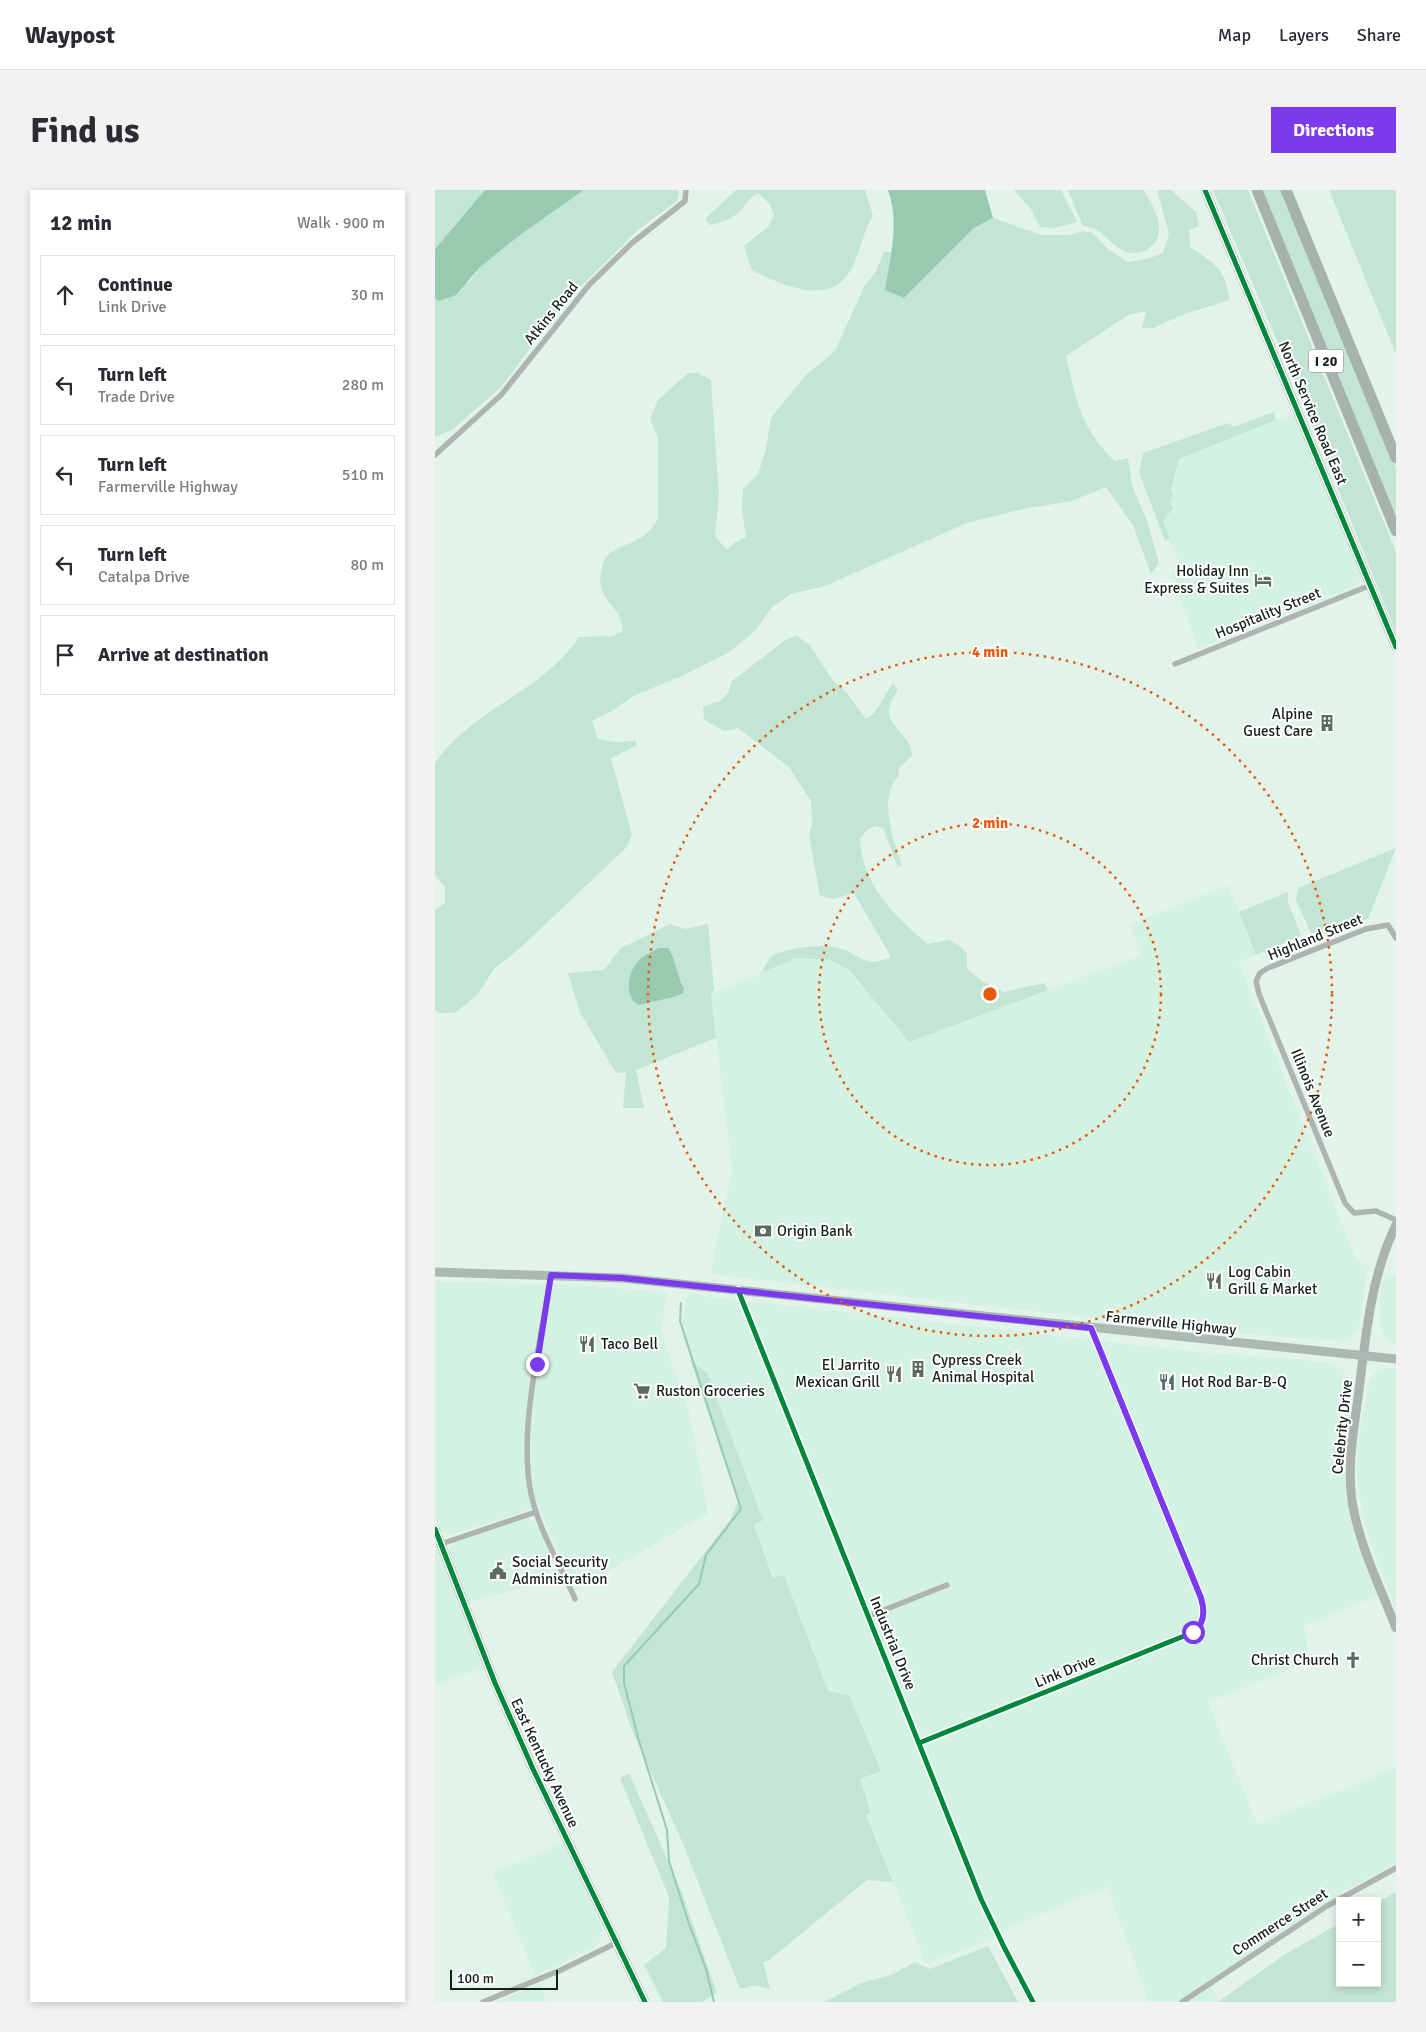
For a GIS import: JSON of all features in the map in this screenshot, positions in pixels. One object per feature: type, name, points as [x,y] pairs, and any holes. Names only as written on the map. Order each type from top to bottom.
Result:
[{"type":"highway","name":"I 20","points":[[1257,190],[1396,531]]},
{"type":"highway","name":"I 20","points":[[1286,190],[1396,458]]},
{"type":"main road","name":"Farmerville Highway","points":[[435,1272],[622,1278],[1396,1359]]},
{"type":"street","name":"Atkins Road","points":[[435,455],[501,395],[589,285],[633,243],[685,201],[686,190]]},
{"type":"street","name":"North Service Road East","points":[[1205,190],[1396,647]]},
{"type":"street","name":"Hospitality Street","points":[[1175,664],[1371,585]]},
{"type":"street","name":"Highland Street","points":[[1256,981],[1260,974],[1268,968],[1366,929],[1388,925],[1396,938]]},
{"type":"street","name":"Illinois Avenue","points":[[1256,981],[1259,994],[1339,1192],[1351,1212],[1360,1214],[1376,1211],[1396,1220]]},
{"type":"street","name":"Celebrity Drive","points":[[1396,1225],[1384,1252],[1375,1280],[1351,1448],[1350,1483],[1357,1523],[1396,1628]]},
{"type":"street","points":[[551,1275],[529,1416],[527,1443],[528,1476],[536,1512],[575,1599]]},
{"type":"street","name":"Industrial Drive","points":[[738,1290],[981,1899],[1003,1947],[1033,2002]]},
{"type":"street","name":"Link Drive","points":[[919,1744],[1193,1632],[1201,1624],[1203,1606],[1091,1328]]},
{"type":"street","points":[[441,1544],[536,1512]]},
{"type":"street","name":"East Kentucky Avenue","points":[[435,1529],[506,1709],[645,2002]]},
{"type":"street","points":[[869,1616],[947,1585]]},
{"type":"street","name":"Commerce Street","points":[[1182,2002],[1332,1903],[1396,1868]]},
{"type":"street","points":[[483,2002],[553,1974],[616,1943]]},
{"type":"shaded area","points":[[435,190],[485,190],[435,249]]},
{"type":"shaded area","points":[[485,190],[584,190],[520,235],[479,268],[456,295],[439,301],[435,298],[435,249]]},
{"type":"shaded area","points":[[584,190],[678,190],[679,192],[677,201],[639,229],[565,302],[501,387],[452,430],[435,437],[435,298],[439,301],[470,281],[479,268],[520,235]]},
{"type":"shaded area","points":[[736,190],[865,190],[873,216],[851,270],[846,277],[837,285],[826,290],[813,291],[774,281],[752,270],[744,246],[768,227],[774,215],[770,204],[758,193],[738,213],[728,219],[710,225],[705,219]]},
{"type":"shaded area","points":[[888,190],[985,190],[993,218],[974,228],[904,298],[885,290],[894,227],[892,202]]},
{"type":"shaded area","points":[[1014,190],[1061,190],[1077,222],[1054,228],[1040,227],[1031,209]]},
{"type":"shaded area","points":[[1068,190],[1144,190],[1154,208],[1158,221],[1159,228],[1156,241],[1146,250],[1135,253],[1127,252],[1120,248],[1100,232],[1083,226]]},
{"type":"shaded area","points":[[1157,190],[1171,190],[1196,212],[1199,226],[1189,230],[1190,247],[1212,262],[1222,274],[1228,290],[1229,300],[1182,315],[1153,328],[1142,328],[1146,311],[1128,315],[1066,356],[1077,400],[1087,426],[1104,450],[1115,461],[1128,458],[1132,486],[1147,521],[1159,563],[1151,574],[1133,525],[1106,487],[1072,501],[1023,509],[967,523],[825,586],[791,594],[772,607],[755,631],[728,653],[684,675],[633,696],[612,711],[592,721],[598,739],[614,742],[636,741],[636,746],[611,758],[632,835],[626,848],[519,949],[494,969],[478,994],[454,1013],[440,1013],[435,1010],[435,910],[445,903],[445,887],[435,875],[435,763],[448,746],[463,732],[544,675],[565,655],[579,637],[613,636],[623,631],[618,614],[604,594],[600,577],[607,556],[620,547],[645,535],[658,518],[658,438],[650,419],[658,400],[688,373],[698,373],[711,380],[719,496],[715,536],[727,550],[734,543],[746,537],[742,510],[743,489],[758,474],[766,449],[771,418],[805,376],[835,351],[864,287],[876,271],[884,252],[891,252],[885,290],[904,298],[974,228],[993,218],[1041,235],[1070,235],[1083,231],[1093,233],[1108,249],[1128,262],[1150,258],[1163,253],[1169,234]]},
{"type":"shaded area","points":[[1213,190],[1248,190],[1396,552],[1396,632],[1300,395]]},
{"type":"shaded area","points":[[1263,190],[1282,190],[1396,468],[1396,517]]},
{"type":"shaded area","points":[[1329,190],[1396,190],[1396,354]]},
{"type":"shaded area","points":[[1273,412],[1276,420],[1179,459],[1171,490],[1173,495],[1170,501],[1173,508],[1163,522],[1170,539],[1165,541],[1139,472],[1143,453],[1228,423],[1234,427]]},
{"type":"shaded area","points":[[1294,413],[1361,574],[1360,581],[1355,587],[1198,649],[1171,573],[1180,567],[1163,522],[1170,513],[1171,490],[1179,459]]},
{"type":"shaded area","points":[[796,636],[809,644],[833,681],[846,692],[866,719],[878,708],[893,683],[898,690],[891,702],[890,719],[910,746],[912,756],[898,769],[899,776],[892,785],[888,807],[892,832],[902,865],[898,867],[883,828],[875,826],[867,830],[860,839],[862,856],[867,871],[873,885],[882,898],[903,922],[928,944],[949,940],[961,947],[967,954],[967,969],[982,981],[1004,992],[1044,983],[1048,990],[909,1042],[849,970],[831,960],[796,958],[761,973],[771,957],[802,948],[829,946],[843,949],[862,959],[874,962],[891,957],[854,893],[834,899],[820,896],[809,835],[812,824],[811,801],[789,767],[738,728],[725,731],[704,720],[703,707],[720,701],[728,693],[732,681],[787,639]]},
{"type":"shaded area","points":[[1396,848],[1368,919],[1311,933],[1296,900],[1298,888]]},
{"type":"shaded area","points":[[1228,885],[1256,955],[1239,963],[1356,1259],[1370,1267],[1365,1282],[1360,1325],[1350,1339],[1341,1341],[1213,1332],[710,1274],[732,1170],[711,995],[796,958],[831,960],[848,970],[909,1042],[1142,955],[1129,925]]},
{"type":"shaded area","points":[[1288,892],[1288,902],[1301,936],[1256,955],[1239,912]]},
{"type":"shaded area","points":[[670,924],[685,929],[708,924],[714,989],[711,995],[716,1038],[636,1070],[644,1108],[623,1108],[626,1072],[616,1073],[580,1012],[568,973],[604,970],[621,948]],"holes":[[[671,952],[675,969],[684,988],[674,997],[639,1005],[633,968],[649,953]]]},
{"type":"shaded area","points":[[660,948],[668,948],[671,952],[684,988],[683,993],[639,1005],[630,993],[630,977],[636,963],[649,953]]},
{"type":"shaded area","points":[[1384,1275],[1396,1276],[1396,1344],[1384,1336],[1380,1324],[1379,1300]]},
{"type":"shaded area","points":[[435,1281],[592,1286],[667,1292],[661,1331],[690,1415],[708,1513],[574,1591],[539,1507],[451,1535],[440,1531],[435,1518]]},
{"type":"shaded area","points":[[688,1294],[1199,1352],[1305,1360],[1328,1363],[1342,1369],[1351,1382],[1352,1391],[1344,1448],[1346,1498],[1356,1541],[1377,1596],[1304,1626],[1310,1661],[1208,1702],[1257,1824],[1396,1768],[1396,1865],[1351,1887],[1209,1980],[1218,2002],[1149,2002],[1107,1887],[1009,1927],[995,1938],[926,1964],[866,1814],[871,1812],[860,1779],[881,1770],[828,1691],[784,1575],[774,1579],[754,1524],[763,1520],[707,1374],[690,1359],[680,1330]]},
{"type":"shaded area","points":[[690,1359],[707,1373],[763,1520],[754,1525],[773,1578],[784,1575],[828,1691],[849,1695],[881,1771],[860,1779],[871,1813],[866,1815],[893,1882],[867,1880],[769,1960],[763,1962],[770,1989],[755,1985],[740,1989],[684,1846],[632,1730],[612,1672],[730,1520],[738,1502]]},
{"type":"shaded area","points":[[1384,1368],[1396,1368],[1396,1612],[1363,1521],[1356,1471],[1360,1429],[1369,1382],[1375,1372]]},
{"type":"shaded area","points":[[528,1518],[536,1522],[560,1578],[468,1603],[449,1553],[450,1546],[455,1542]]},
{"type":"shaded area","points":[[435,1541],[485,1667],[435,1685]]},
{"type":"shaded area","points":[[629,1773],[682,1893],[717,1993],[702,2002],[663,2002],[644,1965],[666,1948],[669,1897],[620,1778]]},
{"type":"shaded area","points":[[564,1842],[603,1925],[602,1938],[593,1948],[535,1976],[493,1873]]},
{"type":"shaded area","points":[[1396,1892],[1396,2002],[1218,2002],[1284,1955],[1336,1925],[1336,1987],[1381,1987],[1381,1900]]},
{"type":"shaded area","points":[[988,1946],[1018,2002],[824,2002],[861,1983],[891,1975],[915,1962],[930,1969]]},
{"type":"shaded area","points":[[540,1984],[547,2002],[496,2002]]},
{"type":"waterway","points":[[681,1303],[680,1321],[741,1509],[706,1555],[699,1584],[624,1666],[624,1683],[639,1741],[667,1830],[669,1861],[706,1969],[714,2002]]},
{"type":"cycle path","points":[[1205,190],[1396,647]]},
{"type":"cycle path","points":[[738,1290],[981,1899],[1033,2002]]},
{"type":"cycle path","points":[[919,1743],[1189,1634],[1198,1627],[1203,1619],[1201,1598],[1091,1328]]},
{"type":"cycle path","points":[[435,1529],[495,1683],[533,1769],[645,2002]]},
{"type":"place","name":"Holiday Inn Express & Suites","points":[[1263,580]]},
{"type":"place","name":"Alpine Guest Care","points":[[1327,723]]},
{"type":"place","name":"Origin Bank","points":[[763,1231]]},
{"type":"place","name":"Log Cabin Grill & Market","points":[[1214,1281]]},
{"type":"place","name":"Taco Bell","points":[[587,1344]]},
{"type":"place","name":"Cypress Creek Animal Hospital","points":[[918,1369]]},
{"type":"place","name":"El Jarrito Mexican Grill","points":[[894,1374]]},
{"type":"place","name":"Hot Rod Bar-B-Q","points":[[1167,1382]]},
{"type":"place","name":"Ruston Groceries","points":[[642,1391]]},
{"type":"place","name":"Social Security Administration","points":[[498,1571]]},
{"type":"place","name":"Christ Church","points":[[1353,1660]]},
{"type":"route","points":[[537,1364],[551,1275],[622,1278],[1091,1328],[1201,1598],[1204,1616],[1201,1624],[1193,1632]]}]
